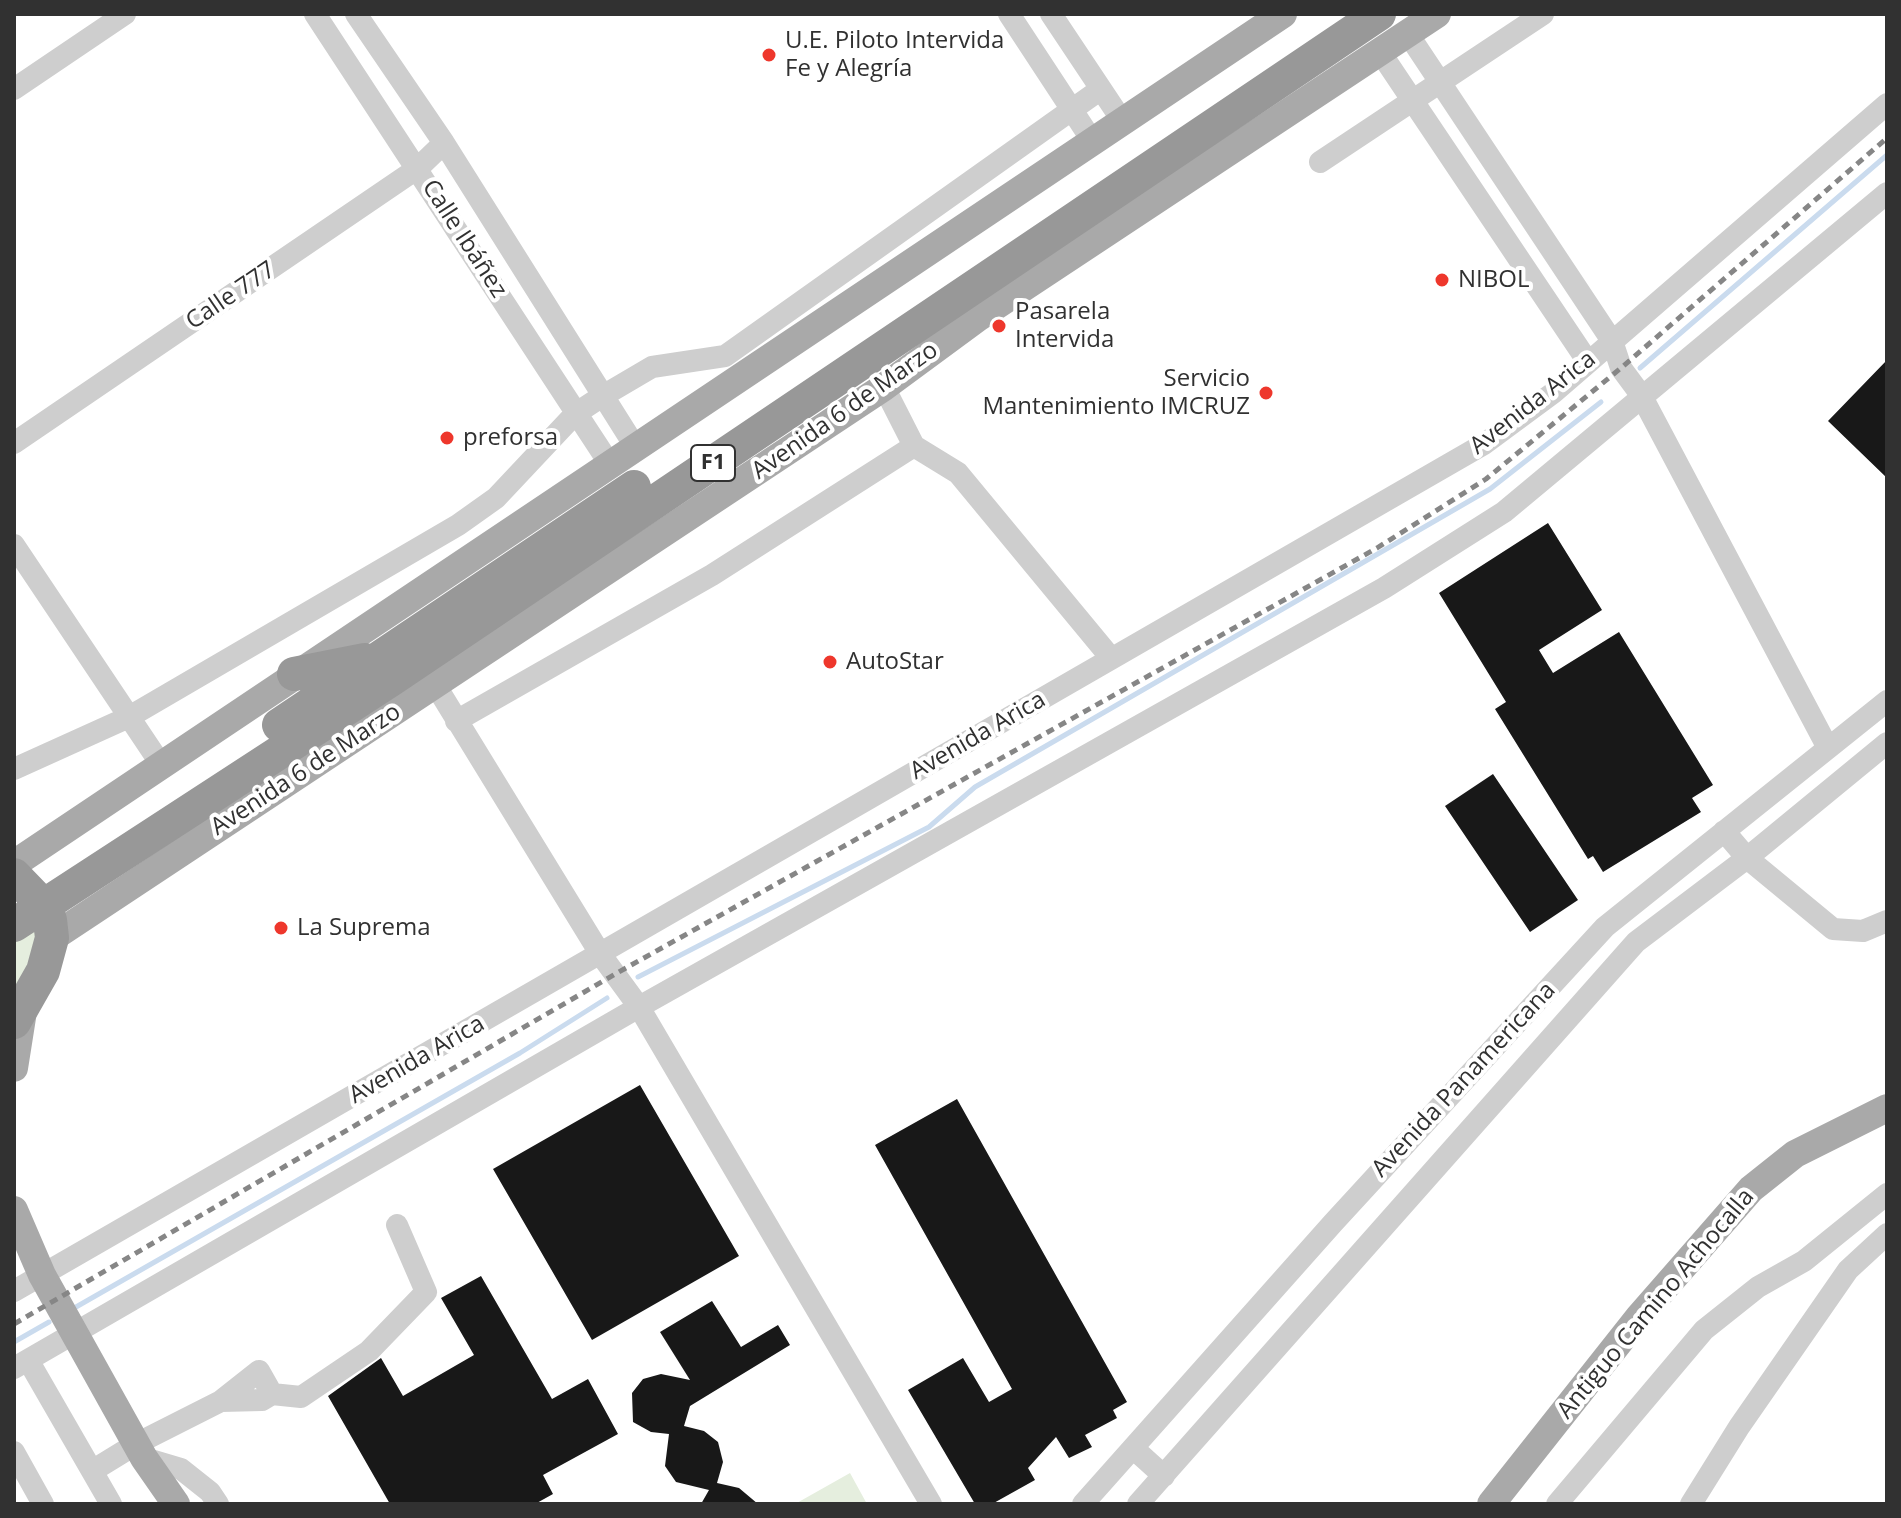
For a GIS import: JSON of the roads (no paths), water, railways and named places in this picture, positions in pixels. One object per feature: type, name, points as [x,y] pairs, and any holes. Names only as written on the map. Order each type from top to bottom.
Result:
[{"type":"highway","name":"Avenida 6 de Marzo","points":[[14,925],[23,887],[381,657],[1343,14]]},
{"type":"highway","name":"Avenida 6 de Marzo","points":[[23,887],[392,679],[1379,14]]},
{"type":"highway","points":[[294,674],[381,657]]},
{"type":"highway","points":[[18,1017],[43,971],[52,938],[23,887]]},
{"type":"main road","name":"Avenida 6 de Marzo","points":[[23,887],[162,766],[294,674],[611,466],[1283,14]]},
{"type":"main road","name":"Avenida 6 de Marzo","points":[[52,938],[436,686],[884,387],[991,309],[1437,14]]},
{"type":"main road","points":[[14,1068],[18,1017]]},
{"type":"main road","name":"Antiguo Camino Achocalla","points":[[1491,1504],[1639,1317],[1751,1189],[1795,1154],[1887,1108]]},
{"type":"main road","points":[[14,1210],[42,1275],[140,1451],[176,1504]]},
{"type":"main road","points":[[14,1244],[42,1275]]},
{"type":"main road","points":[[140,1451],[161,1504]]},
{"type":"street","points":[[14,89],[125,14]]},
{"type":"street","name":"Calle Ibáñez","points":[[315,14],[611,466]]},
{"type":"street","name":"Calle Ibáñez","points":[[356,14],[444,143],[601,397],[636,448]]},
{"type":"street","points":[[1009,14],[1093,142]]},
{"type":"street","points":[[1051,14],[1123,122]]},
{"type":"street","points":[[1320,162],[1543,14]]},
{"type":"street","points":[[1408,34],[1612,341],[1621,368],[1641,395],[1828,748]]},
{"type":"street","points":[[1380,52],[1588,362]]},
{"type":"street","points":[[14,769],[129,717],[458,525],[496,498],[575,414],[652,367],[725,356],[1101,89]]},
{"type":"street","name":"Avenida Arica","points":[[14,1291],[1484,444],[1553,393],[1887,104]]},
{"type":"street","name":"Calle 777","points":[[14,443],[418,168],[444,143]]},
{"type":"street","points":[[111,1504],[21,1364],[639,1007],[1384,588],[1504,512],[1887,193]]},
{"type":"street","points":[[884,387],[914,446],[958,473],[1111,658]]},
{"type":"street","points":[[456,721],[712,575],[914,446]]},
{"type":"street","points":[[14,545],[162,766]]},
{"type":"street","points":[[436,686],[601,955],[639,1007],[931,1504]]},
{"type":"street","name":"Avenida Panamericana","points":[[1083,1504],[1333,1223],[1614,920],[1887,701]]},
{"type":"street","name":"Avenida Panamericana","points":[[1138,1504],[1361,1248],[1447,1156],[1636,942],[1747,858],[1887,743]]},
{"type":"street","points":[[1724,831],[1747,858],[1833,929],[1863,931],[1887,921]]},
{"type":"street","points":[[1614,920],[1636,942]]},
{"type":"street","points":[[1511,1029],[1538,1052]]},
{"type":"street","points":[[1418,1131],[1447,1156]]},
{"type":"street","points":[[1557,1504],[1704,1330],[1758,1287],[1804,1261],[1887,1194]]},
{"type":"street","points":[[1333,1223],[1361,1248]]},
{"type":"street","points":[[92,1471],[140,1451],[221,1401],[259,1371],[272,1394],[301,1397],[369,1351],[426,1292],[397,1225]]},
{"type":"street","points":[[1691,1504],[1739,1427],[1848,1270],[1887,1234]]},
{"type":"street","points":[[1254,1312],[1283,1338]]},
{"type":"street","points":[[1133,1448],[1164,1476]]},
{"type":"street","points":[[140,1451],[181,1469],[210,1492],[218,1504]]},
{"type":"street","points":[[14,1452],[43,1504]]},
{"type":"waterway","points":[[1640,368],[1887,155]]},
{"type":"waterway","points":[[638,977],[929,827],[975,787],[1490,489],[1601,402]]},
{"type":"waterway","points":[[76,1307],[520,1053],[607,998]]},
{"type":"waterway","points":[[14,1342],[49,1322]]},
{"type":"railway","points":[[14,1324],[617,973],[1377,548],[1486,479],[1621,368],[1887,138]]},
{"type":"place","name":"U.E. Piloto Intervida Fe y Alegría","points":[[769,55]]},
{"type":"place","name":"NIBOL","points":[[1442,280]]},
{"type":"place","name":"Pasarela Intervida","points":[[999,326]]},
{"type":"place","name":"Servicio Mantenimiento IMCRUZ","points":[[1266,393]]},
{"type":"place","name":"preforsa","points":[[447,438]]},
{"type":"place","name":"AutoStar","points":[[830,662]]},
{"type":"place","name":"La Suprema","points":[[281,928]]}]
